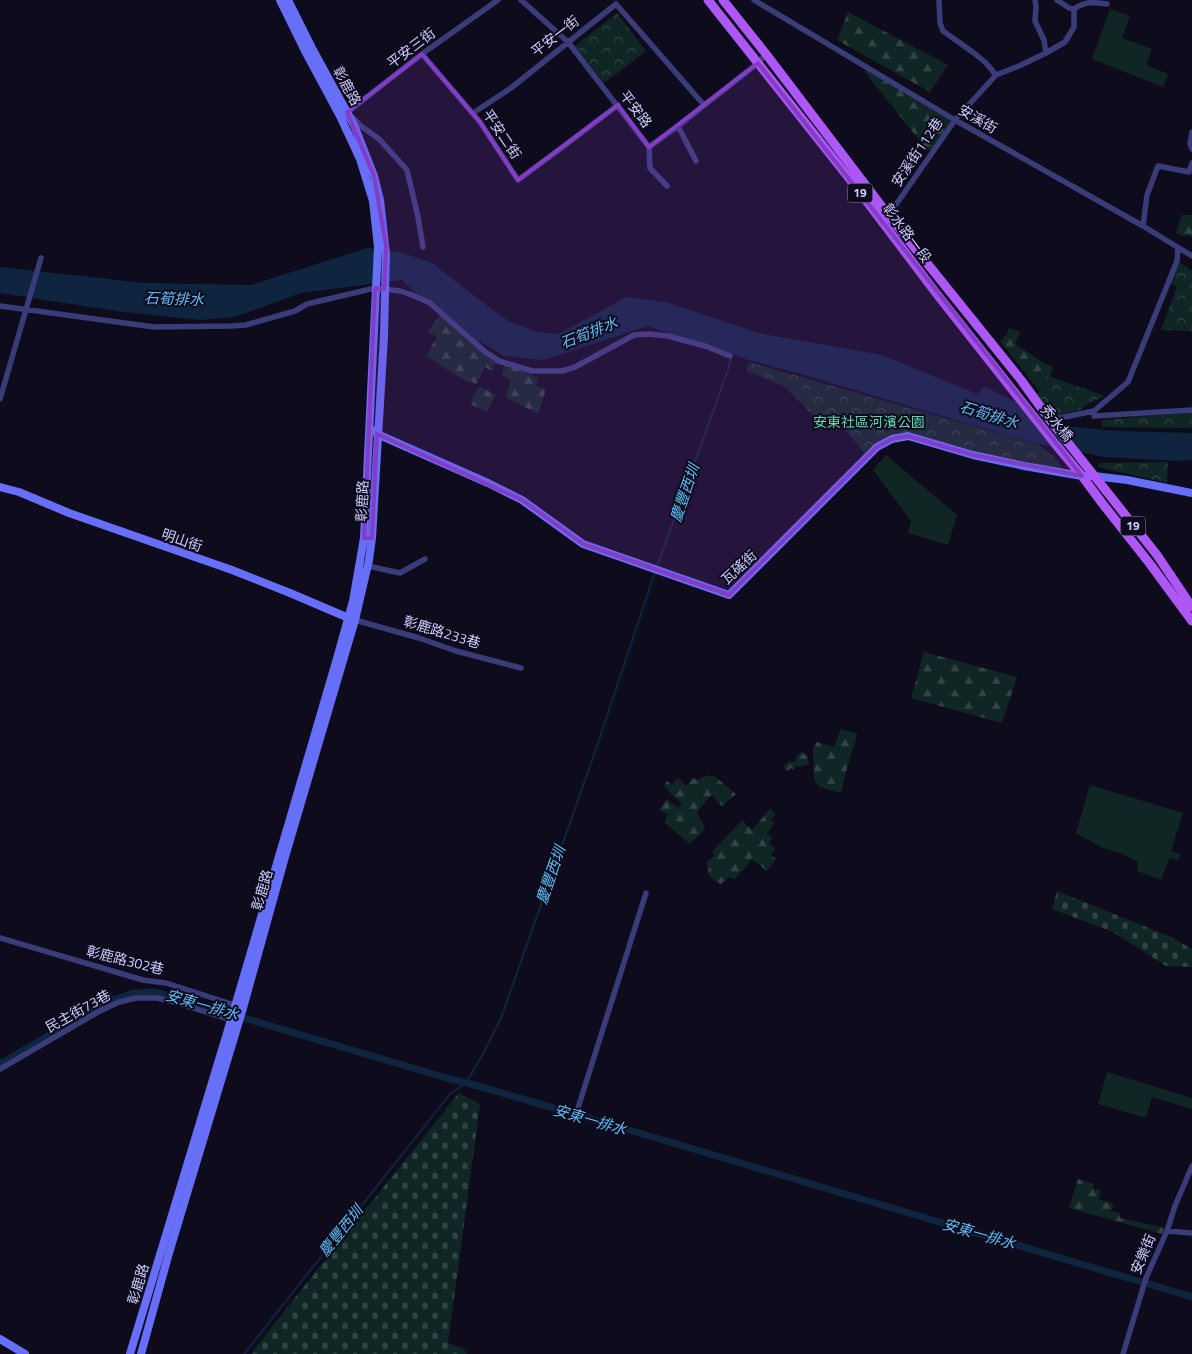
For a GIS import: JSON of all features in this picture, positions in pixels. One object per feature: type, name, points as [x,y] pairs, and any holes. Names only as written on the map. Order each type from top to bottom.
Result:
[{"type":"main road","name":"彰鹿路","points":[[280,0],[304,49],[343,114],[354,125],[374,176],[380,200],[386,254],[384,336],[378,434],[368,538],[353,601],[351,619]]},
{"type":"main road","name":"彰鹿路","points":[[130,1354],[235,1021],[336,662],[368,566],[370,415],[378,247],[373,201],[343,114],[288,0]]},
{"type":"main road","name":"彰水路一段","points":[[708,0],[885,219],[1021,380]]},
{"type":"main road","name":"彰水路一段","points":[[723,0],[766,54],[885,219],[1011,387]]},
{"type":"main road","name":"秀水橋","points":[[1021,380],[1094,476]]},
{"type":"main road","name":"秀水橋","points":[[1011,387],[1082,476]]},
{"type":"main road","points":[[370,415],[378,434]]},
{"type":"main road","name":"瓦磘街","points":[[378,434],[522,500],[583,544],[729,596],[877,447],[892,440],[908,436],[973,455],[1024,466],[1082,476],[1127,480],[1192,493]]},
{"type":"main road","name":"19","points":[[1082,476],[1192,621]]},
{"type":"main road","name":"19","points":[[1094,476],[1157,555],[1192,607]]},
{"type":"main road","name":"明山街","points":[[0,487],[19,492],[69,514],[232,570],[351,619]]},
{"type":"main road","name":"彰鹿路","points":[[141,1354],[194,1155]]},
{"type":"main road","points":[[0,1339],[25,1354]]},
{"type":"street","name":"平安三街","points":[[343,114],[422,54],[498,0]]},
{"type":"street","name":"平安路","points":[[521,0],[568,42],[649,147],[758,63],[766,54]]},
{"type":"street","name":"安溪街","points":[[754,0],[954,120],[1143,226],[1192,256]]},
{"type":"street","points":[[938,0],[940,23],[943,31],[974,53],[996,75]]},
{"type":"street","points":[[1035,0],[1035,21],[1044,40],[1046,54]]},
{"type":"street","points":[[1057,0],[1074,9],[1082,4],[1093,2],[1107,4]]},
{"type":"street","name":"平安一街","points":[[473,113],[511,88],[616,4],[704,105]]},
{"type":"street","name":"安溪街112巷","points":[[885,219],[954,120],[996,75],[1046,54],[1065,42],[1074,27],[1074,9]]},
{"type":"street","name":"平安二街","points":[[422,54],[473,113],[518,180],[618,105]]},
{"type":"street","points":[[343,114],[379,139],[406,170],[418,217],[423,247]]},
{"type":"street","points":[[678,126],[696,161]]},
{"type":"street","points":[[1192,132],[1190,144],[1192,149]]},
{"type":"street","points":[[649,147],[650,168],[667,186]]},
{"type":"street","points":[[1143,226],[1147,196],[1158,166],[1189,172],[1192,163]]},
{"type":"street","points":[[1050,420],[1094,411],[1128,382],[1177,261],[1178,248]]},
{"type":"street","points":[[0,399],[40,258]]},
{"type":"street","points":[[0,306],[154,327],[230,326],[246,325],[295,311],[307,304],[375,287],[384,287],[412,295],[430,303],[484,351],[499,361],[532,371],[562,371],[575,367],[634,335],[668,336],[705,346],[730,356]]},
{"type":"street","points":[[1094,411],[1094,416],[1192,410]]},
{"type":"street","points":[[368,566],[400,572],[424,559]]},
{"type":"street","name":"彰鹿路233巷","points":[[351,619],[419,638],[456,651],[521,668]]},
{"type":"street","points":[[577,1111],[646,893]]},
{"type":"street","name":"彰鹿路302巷","points":[[0,938],[143,980],[166,983],[239,1006]]},
{"type":"street","name":"民主街73巷","points":[[0,1069],[98,1012],[119,1002],[136,998],[157,998],[235,1021]]},
{"type":"street","name":"安樂街","points":[[1123,1354],[1146,1278],[1167,1231],[1175,1206],[1192,1166]]},
{"type":"street","points":[[1167,1231],[1192,1233]]},
{"type":"highlighted area","points":[[422,54],[480,122],[518,180],[618,105],[649,147],[758,63],[1082,476],[973,455],[908,436],[892,439],[877,447],[729,595],[583,544],[522,500],[377,434],[372,538],[364,538],[375,288],[384,289],[386,246],[374,176],[347,112]]},
{"type":"green space","points":[[1110,9],[1130,16],[1122,38],[1152,49],[1146,65],[1168,74],[1163,87],[1092,59]]},
{"type":"green space","points":[[848,12],[948,65],[930,92],[837,40]]},
{"type":"green space","points":[[617,13],[646,51],[604,83],[575,46]]},
{"type":"green space","points":[[867,70],[950,118],[951,122],[933,150],[927,150],[864,71]]},
{"type":"green space","points":[[1182,215],[1192,215],[1192,237],[1187,235],[1185,237],[1176,233]]},
{"type":"green space","points":[[1179,262],[1192,271],[1192,331],[1161,330],[1177,287],[1170,283]]},
{"type":"green space","points":[[441,312],[502,362],[494,365],[492,371],[485,367],[476,384],[470,381],[469,383],[426,356],[437,337],[428,332]]},
{"type":"green space","points":[[1009,328],[1020,332],[1015,344],[1053,367],[1050,377],[1040,392],[1000,341],[1007,334]]},
{"type":"green space","name":"安東社區河濱公園","points":[[749,362],[1039,445],[1052,455],[1069,476],[911,434],[865,454],[837,420],[827,429],[784,386],[746,371]]},
{"type":"green space","points":[[504,364],[538,378],[536,386],[546,389],[538,414],[505,397],[511,381],[502,376]]},
{"type":"green space","points":[[1048,376],[1105,396],[1089,403],[1080,410],[1050,417],[1035,398]]},
{"type":"green space","points":[[479,386],[496,395],[487,412],[470,404]]},
{"type":"green space","points":[[1192,412],[1192,428],[1102,427],[1102,420]]},
{"type":"green space","points":[[886,455],[957,515],[948,545],[908,533],[911,521],[873,470]]},
{"type":"green space","points":[[1168,462],[1167,483],[1098,467],[1099,463]]},
{"type":"green space","points":[[924,652],[1017,677],[1002,723],[911,698]]},
{"type":"green space","points":[[841,729],[857,734],[841,793],[820,787],[814,780],[813,749],[817,742],[834,747]]},
{"type":"green space","points":[[802,752],[807,756],[809,764],[796,766],[793,770],[791,768],[787,771],[783,767],[790,761],[795,763],[797,755]]},
{"type":"green space","points":[[708,775],[711,777],[713,775],[736,794],[722,806],[711,795],[697,812],[705,829],[690,844],[665,823],[667,814],[659,810],[667,799],[678,808],[682,803],[664,785],[667,781],[672,785],[678,778],[686,786],[694,778],[697,780]]},
{"type":"green space","points":[[1090,785],[1183,813],[1171,851],[1180,854],[1180,858],[1177,860],[1170,858],[1161,880],[1137,871],[1138,862],[1123,854],[1101,847],[1076,833]]},
{"type":"green space","points":[[770,809],[776,814],[771,820],[775,823],[767,833],[772,837],[769,843],[775,848],[771,855],[776,859],[767,871],[752,859],[735,879],[729,877],[721,884],[715,881],[707,873],[709,868],[706,862],[715,856],[712,852],[742,820],[752,830]]},
{"type":"green space","points":[[1057,891],[1171,937],[1192,949],[1192,967],[1166,966],[1113,932],[1052,909]]},
{"type":"green space","points":[[1107,1072],[1192,1098],[1192,1109],[1152,1097],[1146,1118],[1098,1104]]},
{"type":"green space","points":[[459,1093],[480,1104],[448,1343],[464,1349],[467,1354],[251,1354],[274,1324]]},
{"type":"green space","points":[[1078,1179],[1094,1184],[1093,1189],[1101,1190],[1098,1199],[1114,1204],[1111,1211],[1119,1213],[1120,1218],[1165,1228],[1162,1234],[1069,1208]]},
{"type":"water","name":"石筍排水","points":[[367,248],[400,252],[432,263],[510,322],[538,332],[559,334],[626,297],[665,302],[758,333],[882,355],[977,394],[985,387],[1065,426],[1116,431],[1192,433],[1192,460],[1104,457],[1030,442],[749,360],[648,326],[543,360],[505,356],[467,335],[452,324],[436,304],[417,294],[402,280],[301,293],[235,317],[200,320],[123,312],[0,293],[0,267],[145,283],[251,285]]},
{"type":"waterway","name":"慶豐西圳","points":[[657,567],[731,357]]},
{"type":"waterway","name":"慶豐西圳","points":[[244,1354],[450,1094],[466,1083],[484,1052],[501,1018],[596,749],[655,572]]},
{"type":"waterway","name":"安東一排水","points":[[0,1064],[102,1004],[133,993],[156,992],[1192,1297]]}]
